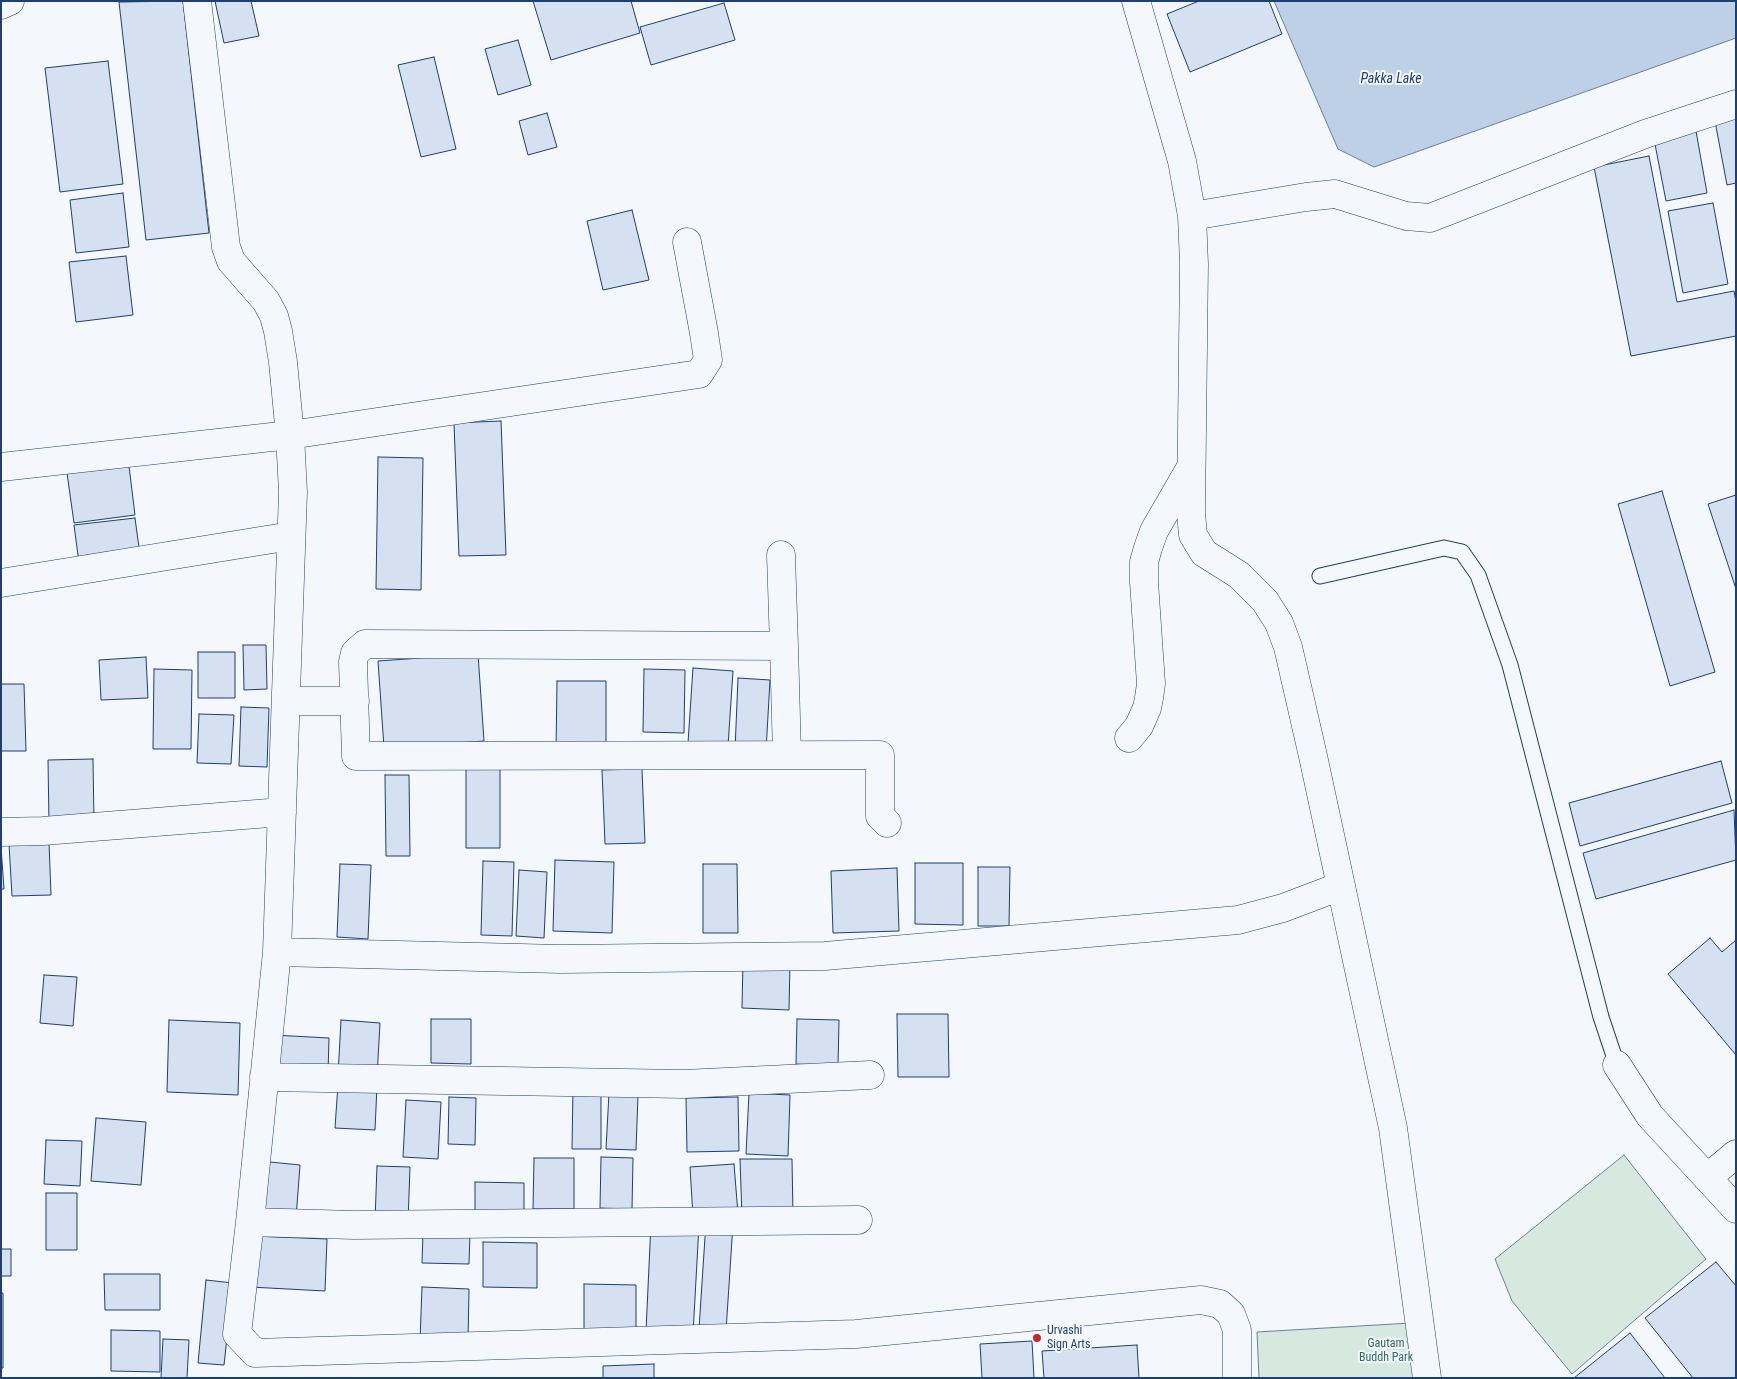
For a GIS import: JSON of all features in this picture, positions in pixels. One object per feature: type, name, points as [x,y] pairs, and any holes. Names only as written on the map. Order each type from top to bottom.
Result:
[{"type":"street","points":[[1,5],[10,1]]},
{"type":"street","points":[[197,1],[226,247],[231,261],[266,301],[274,316],[283,362],[293,492],[277,952],[238,1334],[255,1353],[856,1334],[1201,1300],[1220,1304],[1231,1314],[1237,1330],[1237,1378]]},
{"type":"street","points":[[1136,1],[1179,152],[1192,216],[1194,273],[1191,513],[1193,535],[1204,553],[1239,575],[1265,601],[1279,623],[1288,647],[1393,1128],[1427,1378]]},
{"type":"street","points":[[1192,216],[1335,194],[1406,216],[1430,218],[1645,134],[1736,104]]},
{"type":"street","points":[[1,466],[290,435],[699,374],[708,360],[687,242]]},
{"type":"street","points":[[1129,738],[1140,726],[1150,698],[1144,562],[1154,531],[1192,466]]},
{"type":"street","points":[[1,584],[291,536]]},
{"type":"street","points":[[782,555],[787,755]]},
{"type":"street","points":[[784,646],[365,644],[355,653],[353,662],[356,756],[880,755],[880,816],[887,824]]},
{"type":"street","points":[[286,702],[355,701]]},
{"type":"street","points":[[1,832],[43,831],[282,812]]},
{"type":"street","points":[[277,952],[561,960],[825,956],[1238,920],[1284,908],[1341,886]]},
{"type":"street","points":[[1617,1064],[1650,1116],[1736,1209]]},
{"type":"street","points":[[264,1077],[684,1084],[870,1075]]},
{"type":"street","points":[[1708,1178],[1736,1154]]},
{"type":"street","points":[[250,1222],[354,1225],[858,1220]]},
{"type":"lane","points":[[1320,576],[1444,548],[1462,552],[1478,575],[1510,665],[1601,1017],[1617,1064]]},
{"type":"green space","points":[[1624,1155],[1706,1259],[1572,1374],[1512,1301],[1495,1259]]},
{"type":"green space","name":"Gautam Buddh Park","points":[[1411,1323],[1415,1378],[1259,1378],[1257,1332]]},
{"type":"water","name":"Pakka Lake","points":[[1274,1],[1736,1],[1736,38],[1374,167],[1338,149]]},
{"type":"building","points":[[183,1],[209,233],[146,240],[119,2]]},
{"type":"building","points":[[215,1],[251,1],[259,36],[224,43]]},
{"type":"building","points":[[533,1],[631,1],[640,33],[551,60]]},
{"type":"building","points":[[1199,1],[1269,1],[1282,34],[1190,72],[1167,14]]},
{"type":"building","points":[[724,3],[735,40],[651,65],[640,27]]},
{"type":"building","points":[[518,40],[531,85],[498,95],[485,49]]},
{"type":"building","points":[[434,57],[456,149],[421,157],[398,65]]},
{"type":"building","points":[[108,61],[123,184],[60,192],[45,68]]},
{"type":"building","points":[[1736,112],[1736,183],[1727,185],[1714,116]]},
{"type":"building","points":[[547,113],[557,147],[528,155],[519,121]]},
{"type":"building","points":[[1696,131],[1707,193],[1666,201],[1654,139]]},
{"type":"building","points":[[1649,156],[1677,302],[1734,291],[1736,302],[1736,336],[1631,356],[1594,167]]},
{"type":"building","points":[[123,193],[129,247],[76,253],[70,200]]},
{"type":"building","points":[[1713,203],[1728,284],[1683,293],[1668,211]]},
{"type":"building","points":[[632,210],[649,280],[603,290],[587,221]]},
{"type":"building","points":[[126,256],[133,315],[76,322],[69,262]]},
{"type":"building","points":[[501,421],[506,555],[459,556],[454,423]]},
{"type":"building","points":[[378,457],[423,458],[421,590],[376,589]]},
{"type":"building","points":[[128,458],[135,515],[74,523],[66,466]]},
{"type":"building","points":[[1662,491],[1715,672],[1670,686],[1618,504]]},
{"type":"building","points":[[1736,495],[1736,589],[1708,504]]},
{"type":"building","points":[[135,518],[140,555],[79,563],[74,525]]},
{"type":"building","points":[[243,645],[266,645],[267,689],[244,690]]},
{"type":"building","points":[[198,652],[235,652],[235,698],[198,698]]},
{"type":"building","points":[[478,654],[484,741],[384,748],[378,661]]},
{"type":"building","points":[[146,657],[148,698],[101,700],[99,660]]},
{"type":"building","points":[[693,668],[733,671],[728,746],[688,743]]},
{"type":"building","points":[[154,669],[192,670],[191,749],[153,749]]},
{"type":"building","points":[[644,669],[685,670],[684,733],[643,732]]},
{"type":"building","points":[[738,678],[770,680],[766,751],[735,750]]},
{"type":"building","points":[[557,681],[606,681],[606,753],[556,753]]},
{"type":"building","points":[[1,684],[24,684],[26,751],[1,751]]},
{"type":"building","points":[[241,707],[269,708],[267,767],[239,766]]},
{"type":"building","points":[[199,714],[234,715],[231,764],[197,763]]},
{"type":"building","points":[[93,759],[94,823],[49,824],[48,760]]},
{"type":"building","points":[[1721,761],[1732,803],[1580,846],[1569,803]]},
{"type":"building","points":[[466,767],[500,767],[500,848],[466,848]]},
{"type":"building","points":[[642,769],[645,843],[605,844],[602,770]]},
{"type":"building","points":[[385,775],[409,775],[410,856],[386,856]]},
{"type":"building","points":[[1734,810],[1736,860],[1596,899],[1583,853]]},
{"type":"building","points":[[49,842],[51,895],[12,896],[9,844]]},
{"type":"building","points":[[1,847],[4,889],[1,889]]},
{"type":"building","points":[[555,860],[614,862],[612,933],[553,931]]},
{"type":"building","points":[[483,861],[514,862],[512,936],[481,935]]},
{"type":"building","points":[[915,863],[963,863],[963,925],[915,924]]},
{"type":"building","points":[[340,864],[371,865],[368,939],[337,937]]},
{"type":"building","points":[[703,864],[737,864],[738,933],[703,933]]},
{"type":"building","points":[[978,867],[1010,867],[1009,926],[978,926]]},
{"type":"building","points":[[897,868],[899,931],[833,933],[831,871]]},
{"type":"building","points":[[519,870],[547,872],[544,938],[516,936]]},
{"type":"building","points":[[1710,938],[1722,952],[1736,940],[1736,1055],[1668,974]]},
{"type":"building","points":[[743,961],[790,962],[789,1010],[742,1008]]},
{"type":"building","points":[[44,975],[77,977],[73,1026],[40,1023]]},
{"type":"building","points":[[897,1014],[948,1014],[949,1077],[898,1077]]},
{"type":"building","points":[[431,1019],[471,1019],[471,1064],[431,1063]]},
{"type":"building","points":[[797,1019],[839,1020],[838,1066],[796,1064]]},
{"type":"building","points":[[169,1020],[240,1023],[238,1095],[167,1092]]},
{"type":"building","points":[[341,1020],[380,1023],[377,1077],[338,1075]]},
{"type":"building","points":[[273,1035],[329,1038],[328,1073],[272,1071]]},
{"type":"building","points":[[338,1084],[377,1086],[375,1130],[335,1128]]},
{"type":"building","points":[[573,1088],[601,1089],[601,1149],[572,1149]]},
{"type":"building","points":[[609,1093],[638,1095],[636,1150],[606,1149]]},
{"type":"building","points":[[749,1093],[790,1095],[788,1156],[746,1154]]},
{"type":"building","points":[[449,1097],[476,1098],[475,1145],[448,1144]]},
{"type":"building","points":[[738,1097],[739,1151],[687,1152],[686,1098]]},
{"type":"building","points":[[406,1100],[441,1102],[438,1159],[403,1157]]},
{"type":"building","points":[[96,1118],[146,1122],[141,1185],[91,1181]]},
{"type":"building","points":[[46,1140],[82,1141],[80,1186],[44,1184]]},
{"type":"building","points":[[601,1157],[633,1158],[632,1209],[600,1208]]},
{"type":"building","points":[[534,1158],[574,1158],[574,1209],[533,1209]]},
{"type":"building","points":[[740,1159],[792,1159],[793,1216],[742,1217]]},
{"type":"building","points":[[260,1161],[300,1165],[296,1218],[256,1214]]},
{"type":"building","points":[[734,1164],[738,1214],[693,1217],[690,1167]]},
{"type":"building","points":[[377,1166],[410,1167],[408,1222],[375,1221]]},
{"type":"building","points":[[475,1182],[524,1183],[524,1222],[475,1221]]},
{"type":"building","points":[[46,1193],[77,1193],[77,1250],[46,1250]]},
{"type":"building","points":[[706,1222],[733,1224],[726,1331],[699,1329]]},
{"type":"building","points":[[651,1223],[699,1225],[693,1334],[646,1331]]},
{"type":"building","points":[[423,1233],[470,1234],[469,1264],[422,1263]]},
{"type":"building","points":[[253,1236],[327,1239],[325,1291],[250,1287]]},
{"type":"building","points":[[483,1242],[537,1243],[537,1288],[483,1287]]},
{"type":"building","points":[[1,1249],[11,1249],[11,1276],[1,1276]]},
{"type":"building","points":[[1716,1262],[1736,1286],[1736,1378],[1693,1378],[1645,1318]]},
{"type":"building","points":[[104,1274],[160,1274],[160,1310],[105,1310]]},
{"type":"building","points":[[206,1280],[233,1283],[224,1365],[198,1363]]},
{"type":"building","points":[[584,1284],[636,1285],[636,1332],[584,1331]]},
{"type":"building","points":[[422,1287],[469,1289],[468,1342],[420,1341]]},
{"type":"building","points":[[1,1293],[3,1293],[3,1368],[1,1368]]},
{"type":"building","points":[[111,1330],[160,1331],[160,1372],[111,1371]]},
{"type":"building","points":[[1630,1333],[1665,1378],[1574,1378]]},
{"type":"building","points":[[163,1339],[189,1340],[187,1378],[161,1378]]},
{"type":"building","points":[[1032,1341],[1034,1378],[982,1378],[980,1344]]},
{"type":"building","points":[[1137,1345],[1139,1378],[1044,1378],[1042,1351]]},
{"type":"building","points":[[654,1364],[654,1378],[603,1378],[603,1366]]},
{"type":"place","name":"Urvashi Sign Arts","points":[[1037,1338]]}]
